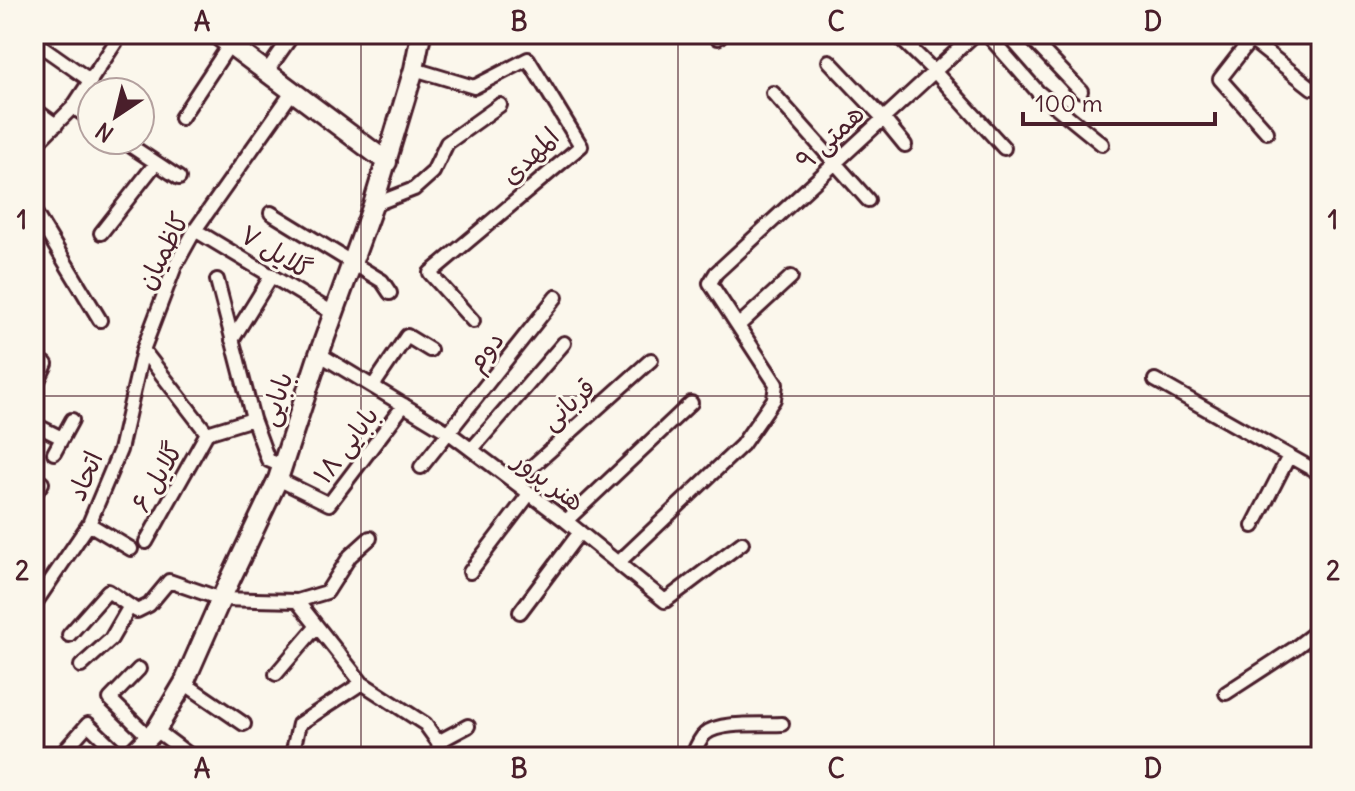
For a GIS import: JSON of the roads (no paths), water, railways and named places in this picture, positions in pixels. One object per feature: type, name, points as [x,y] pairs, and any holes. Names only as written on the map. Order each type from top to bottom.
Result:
[{"type":"main road","name":"بابایی","points":[[129,757],[153,734],[184,683],[280,473],[387,162],[421,34]]},
{"type":"main road","points":[[223,39],[387,162]]},
{"type":"street","points":[[94,76],[121,34]]},
{"type":"street","points":[[267,71],[293,34]]},
{"type":"street","points":[[713,34],[718,38],[722,34]]},
{"type":"street","points":[[896,34],[1004,148]]},
{"type":"street","name":"همتی ۹","points":[[738,326],[710,283],[716,273],[975,34]]},
{"type":"street","points":[[987,34],[1038,92],[1102,144]]},
{"type":"street","points":[[1027,34],[1081,91]]},
{"type":"street","points":[[1267,132],[1220,79],[1253,37],[1312,88]]},
{"type":"street","points":[[181,118],[223,39]]},
{"type":"street","points":[[34,41],[84,76]]},
{"type":"street","name":"المهدی","points":[[414,69],[474,87],[528,59],[581,146],[430,273],[473,321]]},
{"type":"street","points":[[829,61],[905,145]]},
{"type":"street","name":"کاظمیان","points":[[143,350],[175,266],[195,230],[293,91]]},
{"type":"street","points":[[773,93],[868,200]]},
{"type":"street","points":[[34,146],[76,103]]},
{"type":"street","points":[[373,205],[414,189],[433,172],[447,143],[500,105]]},
{"type":"street","points":[[34,109],[56,125]]},
{"type":"street","points":[[146,156],[179,178]]},
{"type":"street","points":[[101,233],[156,163]]},
{"type":"street","points":[[34,211],[100,320]]},
{"type":"street","points":[[271,213],[382,281],[390,293]]},
{"type":"street","name":"گلایل ۷","points":[[195,230],[333,313]]},
{"type":"street","points":[[232,340],[272,275]]},
{"type":"street","points":[[618,563],[742,445],[774,399],[776,384],[738,326],[791,277]]},
{"type":"street","points":[[217,280],[253,419],[268,460],[280,473]]},
{"type":"street","name":"دوم","points":[[421,467],[556,297]]},
{"type":"street","points":[[373,386],[407,336],[430,350]]},
{"type":"street","points":[[472,449],[564,343]]},
{"type":"street","points":[[143,350],[207,433]]},
{"type":"street","name":"اتحاد","points":[[34,605],[89,524],[120,450],[143,350]]},
{"type":"street","name":"هنر پرور","points":[[319,354],[472,449],[665,601],[742,543]]},
{"type":"street","points":[[34,357],[46,364],[34,389]]},
{"type":"street","name":"قربانی","points":[[515,482],[651,360]]},
{"type":"street","points":[[1155,380],[1321,474]]},
{"type":"street","points":[[566,521],[691,403]]},
{"type":"street","name":"بابایی ۱۸","points":[[280,473],[329,504],[404,405]]},
{"type":"street","name":"گلایل ۶","points":[[146,542],[207,433],[253,419]]},
{"type":"street","points":[[54,453],[72,420]]},
{"type":"street","points":[[34,424],[62,438]]},
{"type":"street","points":[[1253,526],[1289,456]]},
{"type":"street","points":[[34,495],[42,483]]},
{"type":"street","points":[[470,572],[530,493]]},
{"type":"street","points":[[89,524],[131,549]]},
{"type":"street","points":[[520,612],[580,532]]},
{"type":"street","points":[[69,635],[108,591],[137,611],[149,605],[169,581],[221,599],[297,601],[327,592],[350,556],[370,538]]},
{"type":"street","points":[[297,601],[362,683],[425,724],[438,742],[440,757]]},
{"type":"street","points":[[81,666],[111,639],[130,606]]},
{"type":"street","points":[[276,674],[317,626]]},
{"type":"street","points":[[1226,693],[1321,628]]},
{"type":"street","points":[[139,669],[110,699],[153,734],[192,757]]},
{"type":"street","points":[[184,683],[244,724]]},
{"type":"street","points":[[313,757],[290,754],[299,724],[362,683]]},
{"type":"street","points":[[66,749],[88,724],[122,757]]},
{"type":"street","points":[[692,757],[703,735],[713,730],[782,724]]},
{"type":"street","points":[[438,742],[468,726]]}]
